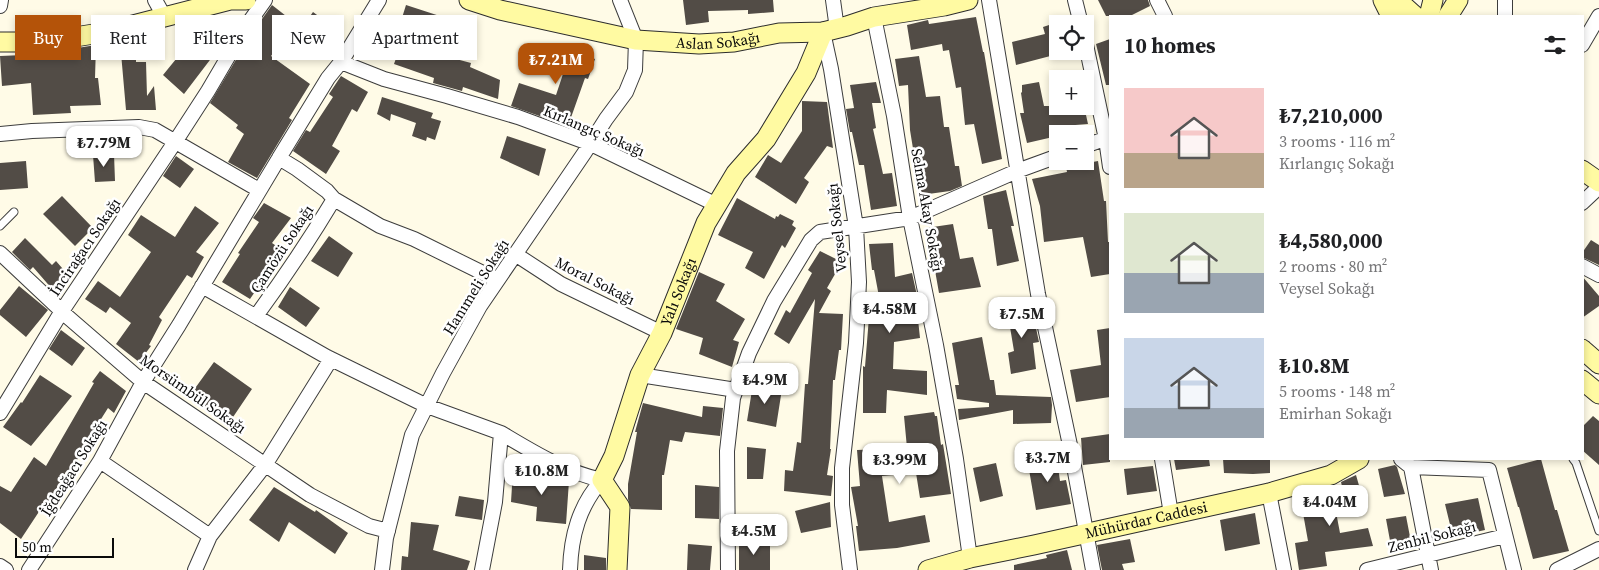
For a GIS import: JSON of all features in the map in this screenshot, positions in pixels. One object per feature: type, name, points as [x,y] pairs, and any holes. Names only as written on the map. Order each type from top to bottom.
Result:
[{"type":"street","points":[[0,6],[1,0]]},
{"type":"street","points":[[155,0],[163,15]]},
{"type":"street","points":[[165,18],[230,0],[246,0]]},
{"type":"street","name":"İncirağacı Sokağı","points":[[0,412],[62,311],[208,91],[244,28],[265,0]]},
{"type":"street","name":"İğdeağacı Sokağı","points":[[29,570],[100,461],[143,382],[259,190],[379,0]]},
{"type":"street","name":"Aslan Sokağı","points":[[469,0],[500,10],[636,40],[699,44],[734,42],[779,33],[830,30],[874,17],[944,6],[968,0]]},
{"type":"street","points":[[620,0],[636,40]]},
{"type":"street","name":"Veysel Sokağı","points":[[833,0],[830,30],[831,69],[856,227],[859,282],[856,343],[842,468],[842,505],[850,570]]},
{"type":"street","points":[[989,0],[1038,294],[1071,450],[1093,570]]},
{"type":"street","points":[[1075,0],[1079,15]]},
{"type":"street","points":[[1157,0],[1164,15]]},
{"type":"street","points":[[1383,0],[1390,15]]},
{"type":"street","points":[[1397,0],[1414,15]]},
{"type":"street","points":[[1429,15],[1434,0]]},
{"type":"street","points":[[1449,15],[1458,0]]},
{"type":"street","points":[[1462,15],[1464,0]]},
{"type":"street","points":[[1505,0],[1505,15]]},
{"type":"street","points":[[1584,42],[1599,16]]},
{"type":"street","name":"Selma Akay Sokağı","points":[[874,17],[894,116],[910,218],[956,459],[970,558]]},
{"type":"street","name":"Yalı Sokağı","points":[[602,480],[614,456],[640,375],[662,333],[706,223],[736,173],[766,140],[830,30]]},
{"type":"street","points":[[0,42],[44,42],[91,34]]},
{"type":"street","name":"Hanımeli Sokağı","points":[[382,570],[388,531],[412,434],[480,306],[626,92],[635,70],[636,40]]},
{"type":"street","points":[[1090,60],[1108,138],[1109,152]]},
{"type":"street","name":"Kırlangıç Sokağı","points":[[340,62],[384,80],[509,114],[591,144],[717,205]]},
{"type":"street","points":[[0,134],[139,127],[155,130],[259,190]]},
{"type":"street","points":[[1094,143],[1108,138]]},
{"type":"street","points":[[279,158],[327,191],[334,199],[380,226],[414,239],[497,280]]},
{"type":"street","points":[[728,570],[727,451],[733,398],[749,354],[774,301],[811,240],[820,232],[910,218],[1017,171],[1049,159]]},
{"type":"street","points":[[1584,171],[1599,182]]},
{"type":"street","points":[[1584,201],[1599,187]]},
{"type":"street","name":"Çamözü Sokağı","points":[[256,316],[281,282],[334,199]]},
{"type":"street","name":"Morsümbül Sokağı","points":[[0,253],[62,311],[143,382],[310,495],[369,526],[388,531]]},
{"type":"street","name":"Moral Sokağı","points":[[515,254],[561,284],[662,333]]},
{"type":"street","points":[[1584,267],[1599,276]]},
{"type":"street","points":[[202,286],[331,358],[426,406],[501,433],[549,461],[602,480],[620,507],[617,570]]},
{"type":"street","points":[[1584,351],[1599,364]]},
{"type":"street","points":[[195,570],[210,536],[265,465],[331,358]]},
{"type":"street","points":[[640,375],[736,390]]},
{"type":"street","points":[[1584,382],[1599,394]]},
{"type":"street","points":[[482,570],[494,502],[501,433]]},
{"type":"street","points":[[1162,460],[1171,514]]},
{"type":"street","name":"Mühürdar Caddesi","points":[[928,570],[970,558],[1269,493],[1331,474],[1357,460]]},
{"type":"street","points":[[100,461],[210,536]]},
{"type":"street","points":[[1431,570],[1406,463],[1487,466],[1514,570]]},
{"type":"street","points":[[570,570],[574,533],[590,493],[602,480]]},
{"type":"street","points":[[1269,493],[1284,570]]},
{"type":"street","name":"Zenbil Sokağı","points":[[1367,570],[1505,536]]},
{"type":"street","points":[[1557,570],[1599,549]]},
{"type":"street","points":[[0,566],[6,570]]},
{"type":"lane","points":[[0,226],[14,212]]},
{"type":"lane","points":[[1574,460],[1599,531]]},
{"type":"building","points":[[683,0],[773,0],[774,12],[748,14],[748,10],[708,11],[709,22],[686,25]]},
{"type":"building","points":[[1098,0],[1148,0],[1150,6],[1132,15],[1106,16]]},
{"type":"building","points":[[272,5],[285,15],[272,15],[272,60],[277,60],[310,84],[289,118],[292,120],[257,178],[228,162],[244,134],[236,128],[238,125],[210,103],[236,60],[262,60],[262,19]]},
{"type":"building","points":[[406,5],[437,15],[403,15]]},
{"type":"building","points":[[976,17],[984,52],[1002,159],[982,164],[974,124],[965,125],[961,87],[956,88],[949,50],[943,51],[942,44],[911,50],[907,25],[928,20],[929,24]]},
{"type":"building","points":[[1049,25],[1049,56],[1016,65],[1012,42],[1045,34],[1043,27]]},
{"type":"building","points":[[1109,39],[1109,85],[1106,85],[1096,44]]},
{"type":"building","points":[[537,44],[572,54],[574,50],[595,59],[588,79],[585,78],[568,126],[511,106],[519,83],[556,95],[563,74],[531,64]]},
{"type":"building","points":[[91,46],[91,60],[96,60],[95,78],[98,78],[101,105],[70,106],[71,113],[33,115],[31,83],[2,86],[0,56],[15,55],[15,60],[81,60],[81,47]]},
{"type":"building","points":[[919,56],[926,97],[940,96],[944,127],[949,127],[955,166],[959,166],[962,186],[950,191],[921,195],[917,161],[915,161],[910,130],[908,85],[899,86],[895,59]]},
{"type":"building","points":[[122,60],[146,62],[147,96],[154,86],[156,110],[126,110]]},
{"type":"building","points":[[175,60],[210,60],[184,94],[163,75]]},
{"type":"building","points":[[395,60],[460,60],[471,63],[470,67],[500,80],[498,99],[463,87],[462,91],[433,83],[434,78],[394,64]]},
{"type":"building","points":[[341,76],[368,92],[357,112],[352,109],[332,146],[340,151],[326,174],[293,151],[306,130],[310,132],[333,97],[329,94]]},
{"type":"building","points":[[876,82],[881,103],[872,103],[876,128],[873,129],[883,174],[892,173],[897,206],[871,210],[864,165],[859,165],[846,109],[854,108],[850,85]]},
{"type":"building","points":[[1039,82],[1044,106],[1049,106],[1049,115],[1086,115],[1088,124],[1049,125],[1049,138],[1027,143],[1020,113],[1024,113],[1021,93],[1022,85]]},
{"type":"building","points":[[382,97],[433,113],[431,118],[441,121],[435,140],[427,137],[426,141],[412,136],[416,123],[391,114],[390,121],[377,114]]},
{"type":"building","points":[[802,101],[827,102],[833,148],[827,146],[804,178],[809,182],[796,204],[755,177],[768,155],[781,163],[802,131]]},
{"type":"building","points":[[507,136],[546,149],[539,176],[500,158]]},
{"type":"building","points":[[114,154],[115,181],[95,182],[93,155]]},
{"type":"building","points":[[176,156],[194,169],[180,188],[163,176]]},
{"type":"building","points":[[26,161],[28,188],[0,190],[0,163]]},
{"type":"building","points":[[1098,161],[1104,201],[1106,201],[1109,274],[1091,277],[1083,237],[1044,242],[1040,206],[1032,179],[1067,172],[1067,170],[1094,170],[1094,162]]},
{"type":"building","points":[[1006,190],[1014,226],[1011,226],[1019,261],[997,266],[992,229],[988,229],[983,196]]},
{"type":"building","points":[[62,196],[93,228],[75,246],[43,214]]},
{"type":"building","points":[[737,198],[775,219],[780,214],[794,221],[792,225],[796,228],[785,248],[782,245],[764,279],[745,268],[753,252],[718,235]]},
{"type":"building","points":[[264,203],[291,218],[272,243],[285,252],[250,299],[222,282],[240,254],[238,253],[259,222],[253,218]]},
{"type":"building","points":[[195,206],[219,223],[196,252],[204,257],[192,278],[187,275],[159,317],[162,320],[149,345],[151,346],[139,362],[116,344],[131,323],[110,307],[106,313],[85,299],[98,281],[120,297],[151,252],[128,235],[141,215],[175,237]]},
{"type":"building","points":[[953,224],[960,259],[973,257],[981,287],[939,293],[926,228]]},
{"type":"building","points":[[329,236],[353,253],[338,277],[311,261]]},
{"type":"building","points":[[25,238],[52,265],[56,261],[69,276],[53,290],[33,267],[30,270],[12,252]]},
{"type":"building","points":[[1591,240],[1599,245],[1599,265],[1584,258],[1584,250]]},
{"type":"building","points":[[893,243],[895,277],[912,273],[918,300],[916,301],[920,338],[894,342],[893,369],[927,371],[927,395],[887,390],[886,413],[863,413],[863,366],[865,367],[869,317],[883,318],[874,270],[872,270],[869,244]]},
{"type":"building","points":[[820,251],[842,262],[827,288],[831,291],[819,313],[843,314],[841,350],[839,350],[835,380],[833,380],[831,449],[827,475],[833,476],[831,496],[784,491],[785,470],[793,471],[797,442],[801,443],[805,384],[808,384],[815,299],[789,344],[774,334],[786,310],[790,313],[812,273],[808,270]]},
{"type":"building","points":[[699,272],[725,284],[716,301],[745,319],[733,340],[739,342],[732,367],[699,354],[703,338],[676,329]]},
{"type":"building","points":[[1584,278],[1599,296],[1599,306],[1584,317]]},
{"type":"building","points":[[19,286],[48,310],[26,337],[0,315],[0,310]]},
{"type":"building","points":[[290,287],[320,308],[306,327],[278,307]]},
{"type":"building","points":[[1031,305],[1039,342],[1033,343],[1036,369],[1011,374],[1008,353],[1014,351],[1007,309]]},
{"type":"building","points":[[1109,328],[1109,397],[1076,402],[1070,370],[1101,365],[1097,330]]},
{"type":"building","points":[[61,330],[85,348],[72,366],[49,349]]},
{"type":"building","points":[[982,337],[990,380],[994,380],[996,395],[1051,397],[1051,423],[1013,424],[1013,410],[959,420],[958,409],[989,407],[989,403],[957,399],[955,385],[959,385],[952,343]]},
{"type":"building","points":[[214,362],[252,389],[229,423],[188,398]]},
{"type":"building","points":[[100,371],[126,391],[114,413],[108,408],[84,446],[86,447],[68,473],[66,472],[48,503],[46,501],[21,539],[0,523],[0,486],[11,492],[34,457],[46,466],[94,383],[92,382]]},
{"type":"building","points":[[40,375],[72,396],[31,446],[3,427],[22,403]]},
{"type":"building","points":[[753,384],[782,389],[776,427],[747,421]]},
{"type":"building","points":[[643,403],[702,417],[703,406],[723,408],[720,436],[685,432],[682,442],[670,440],[664,475],[662,475],[662,510],[631,509],[628,499],[628,484],[637,432],[635,432]]},
{"type":"building","points":[[934,412],[935,416],[937,416],[941,445],[943,444],[951,494],[920,498],[916,473],[882,476],[889,522],[925,515],[930,542],[897,548],[859,551],[856,526],[858,526],[851,487],[860,486],[857,450],[907,448],[904,416]]},
{"type":"building","points":[[1593,416],[1599,421],[1599,465],[1584,452],[1584,425]]},
{"type":"building","points":[[1109,434],[1110,462],[1083,465],[1081,438]]},
{"type":"building","points":[[747,447],[766,449],[763,479],[747,479]]},
{"type":"building","points":[[1056,453],[1060,481],[1066,480],[1071,504],[1036,510],[1027,458]]},
{"type":"building","points":[[1174,460],[1209,460],[1210,466],[1176,470]]},
{"type":"building","points":[[1223,460],[1270,460],[1270,473],[1224,473]]},
{"type":"building","points":[[1541,460],[1569,551],[1533,559],[1507,468]]},
{"type":"building","points":[[996,463],[1003,496],[980,502],[973,468]]},
{"type":"building","points":[[1395,465],[1405,494],[1384,497],[1378,469]]},
{"type":"building","points":[[1153,466],[1157,491],[1127,495],[1124,469]]},
{"type":"building","points":[[513,470],[533,473],[533,479],[569,481],[566,524],[536,521],[537,507],[511,502]]},
{"type":"building","points":[[1356,475],[1364,503],[1336,512],[1340,533],[1368,528],[1373,546],[1325,552],[1327,566],[1299,570],[1295,543],[1308,541],[1301,502],[1344,495],[1341,482]]},
{"type":"building","points":[[695,485],[719,487],[719,519],[695,518]]},
{"type":"building","points":[[274,487],[315,512],[316,510],[348,533],[335,554],[289,522],[279,542],[249,520]]},
{"type":"building","points":[[459,496],[484,500],[482,520],[455,516]]},
{"type":"building","points":[[1478,498],[1485,530],[1453,537],[1445,504]]},
{"type":"building","points":[[830,502],[831,527],[801,533],[795,511]]},
{"type":"building","points":[[1255,513],[1260,544],[1225,551],[1220,520]]},
{"type":"building","points":[[1406,516],[1411,542],[1391,546],[1386,519]]},
{"type":"building","points":[[411,522],[439,525],[433,550],[470,561],[467,570],[401,570],[402,556],[408,557]]},
{"type":"building","points":[[1130,539],[1135,562],[1122,564],[1124,570],[1102,570],[1097,545]]},
{"type":"building","points":[[739,541],[770,542],[770,570],[739,570]]},
{"type":"building","points":[[688,544],[712,546],[710,570],[687,570]]},
{"type":"building","points":[[1067,550],[1072,570],[1014,570],[1014,565],[1047,558],[1046,555]]},
{"type":"building","points":[[584,555],[606,558],[606,570],[584,570]]}]
